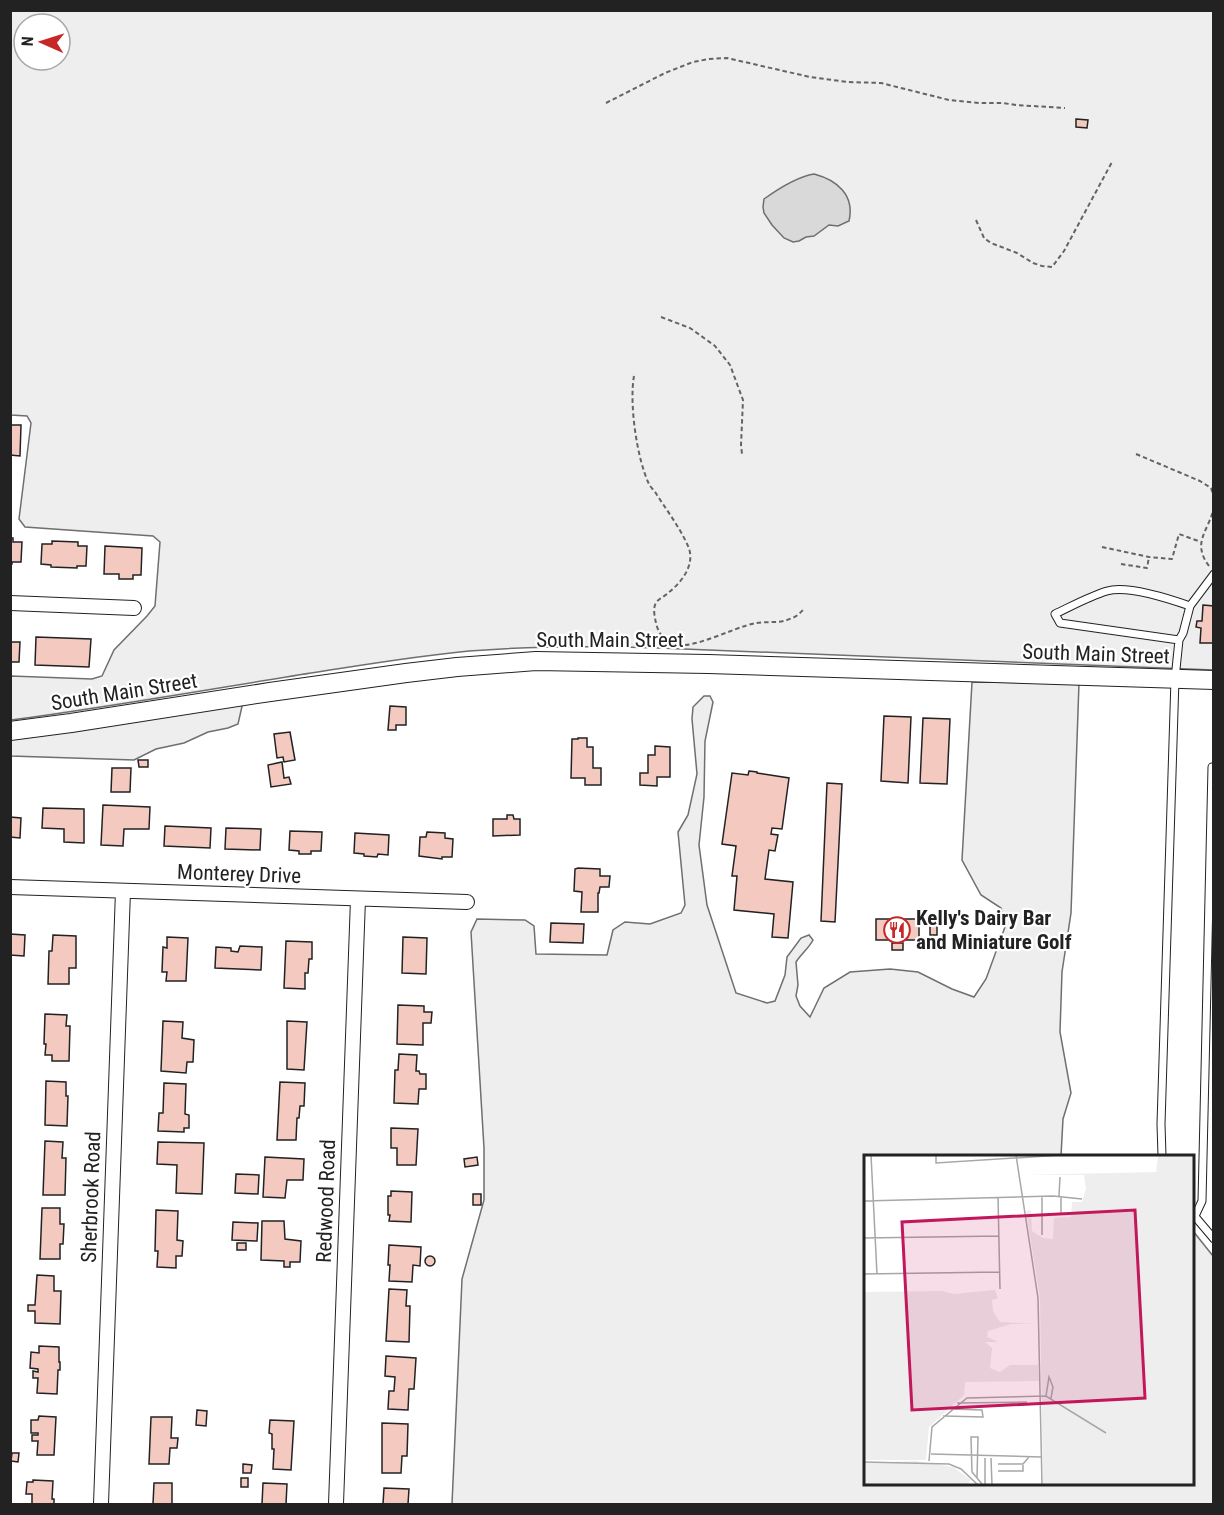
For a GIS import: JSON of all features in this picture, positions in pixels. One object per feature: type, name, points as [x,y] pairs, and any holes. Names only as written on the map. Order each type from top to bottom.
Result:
[{"type":"street","points":[[10,603],[134,608]]},
{"type":"street","name":"South Main Street","points":[[10,731],[406,673],[536,662],[788,666],[1214,680]]},
{"type":"street","name":"Monterey Drive","points":[[10,887],[467,902]]},
{"type":"street","name":"Sherbrook Road","points":[[101,1504],[123,891]]},
{"type":"street","name":"Redwood Road","points":[[336,1504],[358,899]]},
{"type":"lane","points":[[1162,1155],[1161,1112],[1175,679],[1179,640],[1190,606],[1212,572]]},
{"type":"lane","points":[[1179,640],[1060,623],[1055,614],[1109,591],[1124,590],[1167,598],[1190,606]]},
{"type":"lane","points":[[1212,767],[1202,1201],[1194,1215],[1214,1239]]},
{"type":"path","points":[[606,103],[665,73],[693,62],[726,58],[810,77],[881,83],[954,100],[1065,108]]},
{"type":"path","points":[[976,220],[984,237],[991,243],[1025,257],[1033,263],[1052,267],[1064,251],[1112,162]]},
{"type":"path","points":[[661,317],[690,328],[715,346],[730,365],[744,406],[742,454]]},
{"type":"path","points":[[634,376],[632,397],[634,418],[646,477],[690,550],[691,562],[688,571],[655,604],[654,613],[659,633],[674,645],[687,645],[756,623],[778,622],[793,618],[803,610]]},
{"type":"path","points":[[1136,454],[1200,481],[1211,488],[1214,496]]},
{"type":"path","points":[[1212,572],[1203,558],[1201,542],[1214,507]]},
{"type":"path","points":[[1102,547],[1149,557],[1172,559],[1179,534],[1201,542]]},
{"type":"path","points":[[1121,564],[1147,568],[1149,557]]},
{"type":"shaded area","points":[[10,11],[1213,11],[1213,670],[659,648],[516,648],[409,658],[11,720],[11,676],[92,679],[102,676],[114,650],[155,606],[160,542],[153,536],[25,527],[19,519],[31,423],[27,416],[11,415]]},
{"type":"shaded area","points":[[814,174],[830,180],[847,196],[849,221],[838,226],[829,225],[814,236],[793,242],[784,238],[772,225],[764,213],[764,199],[781,187]]},
{"type":"shaded area","points":[[972,682],[1079,683],[1071,913],[1062,972],[1060,1032],[1071,1093],[1063,1119],[1061,1155],[864,1155],[864,1485],[1194,1485],[1194,1232],[1213,1256],[1213,1504],[452,1504],[462,1279],[484,1200],[484,1148],[471,932],[477,919],[525,920],[534,926],[536,954],[607,955],[613,930],[625,922],[650,924],[681,913],[685,905],[678,832],[688,815],[697,774],[693,707],[704,696],[710,696],[713,702],[705,741],[704,797],[699,845],[707,905],[736,993],[767,1003],[775,1001],[785,975],[787,957],[801,938],[809,935],[813,940],[796,962],[798,985],[796,996],[800,1006],[810,1017],[824,988],[850,972],[890,969],[918,972],[974,997],[986,979],[1005,927],[1001,908],[981,895],[962,860]]},
{"type":"shaded area","points":[[243,702],[238,724],[208,732],[184,743],[156,749],[134,760],[11,756],[11,739]]},
{"type":"building","points":[[1076,119],[1088,120],[1087,128],[1076,127]]},
{"type":"building","points":[[10,425],[21,425],[20,456],[10,455]]},
{"type":"building","points":[[10,538],[13,538],[13,542],[22,542],[21,562],[10,564]]},
{"type":"building","points":[[52,541],[78,542],[78,546],[87,546],[86,566],[51,567],[51,565],[41,564],[42,544],[52,544]]},
{"type":"building","points":[[105,546],[142,548],[141,575],[133,575],[133,579],[119,579],[119,574],[104,574]]},
{"type":"building","points":[[1203,605],[1214,606],[1214,643],[1200,643],[1201,628],[1196,627],[1197,621],[1202,621]]},
{"type":"building","points":[[36,637],[91,639],[89,667],[35,665]]},
{"type":"building","points":[[10,641],[20,642],[19,662],[10,663]]},
{"type":"building","points":[[390,706],[406,707],[406,725],[396,725],[396,730],[388,730]]},
{"type":"building","points":[[884,716],[911,717],[908,783],[881,781]]},
{"type":"building","points":[[923,718],[950,719],[947,784],[920,783]]},
{"type":"building","points":[[290,732],[295,760],[284,762],[283,757],[277,758],[274,734]]},
{"type":"building","points":[[587,738],[587,747],[593,747],[593,768],[601,768],[601,785],[585,785],[585,778],[571,778],[572,739]]},
{"type":"building","points":[[655,746],[670,747],[670,777],[657,777],[657,786],[640,785],[640,773],[648,773],[648,755],[655,755]]},
{"type":"building","points":[[138,760],[148,760],[148,767],[139,767]]},
{"type":"building","points":[[282,762],[284,778],[289,777],[291,784],[271,787],[268,765]]},
{"type":"building","points":[[112,768],[131,768],[130,792],[111,792]]},
{"type":"building","points":[[749,771],[789,778],[782,829],[772,828],[771,834],[778,835],[775,851],[769,850],[765,879],[793,882],[788,938],[772,937],[774,914],[734,910],[737,876],[732,876],[736,846],[722,844],[732,773],[748,775]]},
{"type":"building","points":[[827,783],[842,784],[835,922],[821,921]]},
{"type":"building","points":[[103,805],[150,807],[149,829],[124,829],[123,846],[101,845]]},
{"type":"building","points":[[43,808],[84,809],[84,843],[64,842],[64,829],[42,828]]},
{"type":"building","points":[[507,815],[520,819],[520,835],[493,836],[493,819],[507,819]]},
{"type":"building","points":[[10,817],[21,818],[20,838],[10,837]]},
{"type":"building","points":[[165,826],[211,828],[210,848],[164,846]]},
{"type":"building","points":[[226,828],[261,829],[260,850],[225,849]]},
{"type":"building","points":[[290,831],[322,832],[321,851],[299,854],[299,851],[289,850]]},
{"type":"building","points":[[427,832],[445,833],[445,838],[453,839],[452,857],[442,857],[442,859],[419,856],[420,837],[426,837]]},
{"type":"building","points":[[355,833],[389,835],[388,855],[378,854],[377,857],[354,853]]},
{"type":"building","points":[[575,869],[600,869],[600,876],[610,876],[609,887],[600,887],[598,893],[598,912],[581,912],[582,892],[574,891]]},
{"type":"building","name":"Kelly's Dairy Bar and Miniature Golf","points":[[876,919],[919,919],[919,940],[876,940]]},
{"type":"building","points":[[551,923],[584,924],[583,943],[550,942]]},
{"type":"building","points":[[930,924],[937,924],[937,935],[930,935]]},
{"type":"building","points":[[10,934],[25,935],[24,956],[10,955]]},
{"type":"building","points":[[53,935],[76,936],[76,968],[69,968],[69,984],[48,984],[49,951],[52,951]]},
{"type":"building","points":[[167,937],[188,938],[186,981],[166,981],[167,972],[162,972],[163,947],[167,948]]},
{"type":"building","points":[[403,937],[427,938],[426,974],[402,973]]},
{"type":"building","points":[[286,941],[312,942],[312,959],[309,959],[308,973],[305,973],[305,989],[284,988]]},
{"type":"building","points":[[892,943],[903,943],[903,950],[892,950]]},
{"type":"building","points":[[240,946],[262,947],[261,970],[215,968],[216,947],[231,948],[231,951],[238,952]]},
{"type":"building","points":[[398,1005],[424,1006],[424,1012],[432,1012],[431,1023],[423,1023],[423,1045],[397,1044]]},
{"type":"building","points":[[45,1014],[67,1015],[66,1026],[70,1026],[69,1061],[52,1061],[52,1055],[45,1055]]},
{"type":"building","points":[[163,1021],[183,1022],[182,1038],[194,1040],[193,1062],[187,1062],[186,1073],[161,1071]]},
{"type":"building","points":[[287,1021],[307,1022],[304,1070],[287,1069]]},
{"type":"building","points":[[399,1054],[417,1055],[416,1071],[426,1074],[426,1089],[419,1089],[418,1104],[394,1103],[395,1070],[398,1070]]},
{"type":"building","points":[[46,1081],[66,1082],[67,1126],[45,1125]]},
{"type":"building","points":[[280,1082],[305,1083],[304,1106],[300,1106],[299,1118],[297,1118],[296,1140],[277,1140]]},
{"type":"building","points":[[164,1083],[186,1084],[185,1114],[189,1115],[189,1128],[184,1128],[184,1132],[158,1131],[159,1113],[163,1113]]},
{"type":"building","points":[[391,1128],[418,1129],[416,1165],[397,1165],[397,1148],[391,1148]]},
{"type":"building","points":[[45,1141],[63,1142],[62,1158],[66,1158],[65,1195],[43,1195]]},
{"type":"building","points":[[158,1142],[204,1143],[202,1194],[176,1193],[177,1165],[157,1164]]},
{"type":"building","points":[[265,1157],[304,1159],[303,1180],[287,1180],[285,1198],[263,1197]]},
{"type":"building","points":[[477,1157],[478,1165],[465,1167],[464,1159]]},
{"type":"building","points":[[236,1174],[259,1175],[258,1194],[235,1193]]},
{"type":"building","points":[[391,1191],[412,1192],[411,1222],[389,1221],[388,1196],[391,1196]]},
{"type":"building","points":[[473,1194],[481,1194],[481,1205],[473,1205]]},
{"type":"building","points":[[42,1208],[60,1208],[60,1224],[64,1224],[60,1259],[40,1259]]},
{"type":"building","points":[[156,1210],[178,1211],[177,1240],[183,1241],[182,1256],[176,1256],[176,1268],[157,1267]]},
{"type":"building","points":[[262,1221],[284,1221],[285,1239],[301,1241],[300,1262],[290,1262],[290,1267],[284,1267],[284,1261],[261,1260]]},
{"type":"building","points":[[233,1222],[258,1223],[257,1241],[232,1240]]},
{"type":"building","points":[[237,1243],[246,1243],[246,1250],[237,1250]]},
{"type":"building","points":[[389,1245],[421,1247],[420,1266],[413,1265],[412,1282],[389,1281]]},
{"type":"building","points":[[430,1256],[435,1261],[430,1266],[425,1261]]},
{"type":"building","points":[[37,1275],[54,1276],[54,1291],[61,1291],[60,1324],[35,1323],[35,1311],[28,1311],[28,1305],[35,1305]]},
{"type":"building","points":[[389,1289],[407,1290],[406,1306],[410,1306],[409,1342],[386,1341]]},
{"type":"building","points":[[39,1346],[59,1347],[60,1370],[58,1370],[57,1394],[37,1393],[38,1378],[33,1378],[33,1371],[38,1372],[38,1369],[30,1368],[31,1352],[39,1353]]},
{"type":"building","points":[[386,1356],[416,1358],[414,1389],[409,1389],[408,1410],[388,1409],[389,1391],[394,1391],[395,1377],[385,1376]]},
{"type":"building","points":[[197,1410],[207,1411],[206,1426],[196,1425]]},
{"type":"building","points":[[39,1416],[56,1417],[54,1455],[37,1455],[38,1441],[32,1441],[32,1435],[38,1435],[38,1433],[31,1433],[31,1420],[38,1420]]},
{"type":"building","points":[[151,1417],[172,1417],[171,1438],[178,1438],[177,1448],[170,1448],[169,1464],[149,1464]]},
{"type":"building","points":[[270,1420],[294,1421],[291,1470],[273,1469],[274,1449],[272,1449],[272,1434],[269,1433]]},
{"type":"building","points":[[382,1423],[408,1424],[407,1456],[402,1456],[401,1473],[382,1473]]},
{"type":"building","points":[[12,1453],[19,1453],[18,1462],[11,1461]]},
{"type":"building","points":[[243,1464],[252,1465],[251,1473],[243,1473]]},
{"type":"building","points":[[241,1478],[248,1478],[248,1487],[241,1487]]},
{"type":"building","points":[[33,1480],[53,1481],[54,1504],[32,1504],[32,1494],[26,1494],[27,1482],[33,1482]]},
{"type":"building","points":[[154,1483],[172,1483],[172,1504],[153,1504]]},
{"type":"building","points":[[263,1483],[287,1484],[286,1504],[262,1504]]},
{"type":"building","points":[[384,1488],[409,1489],[408,1504],[383,1504]]},
{"type":"place","name":"Kelly's Dairy Bar and Miniature Golf","points":[[897,930]]}]
